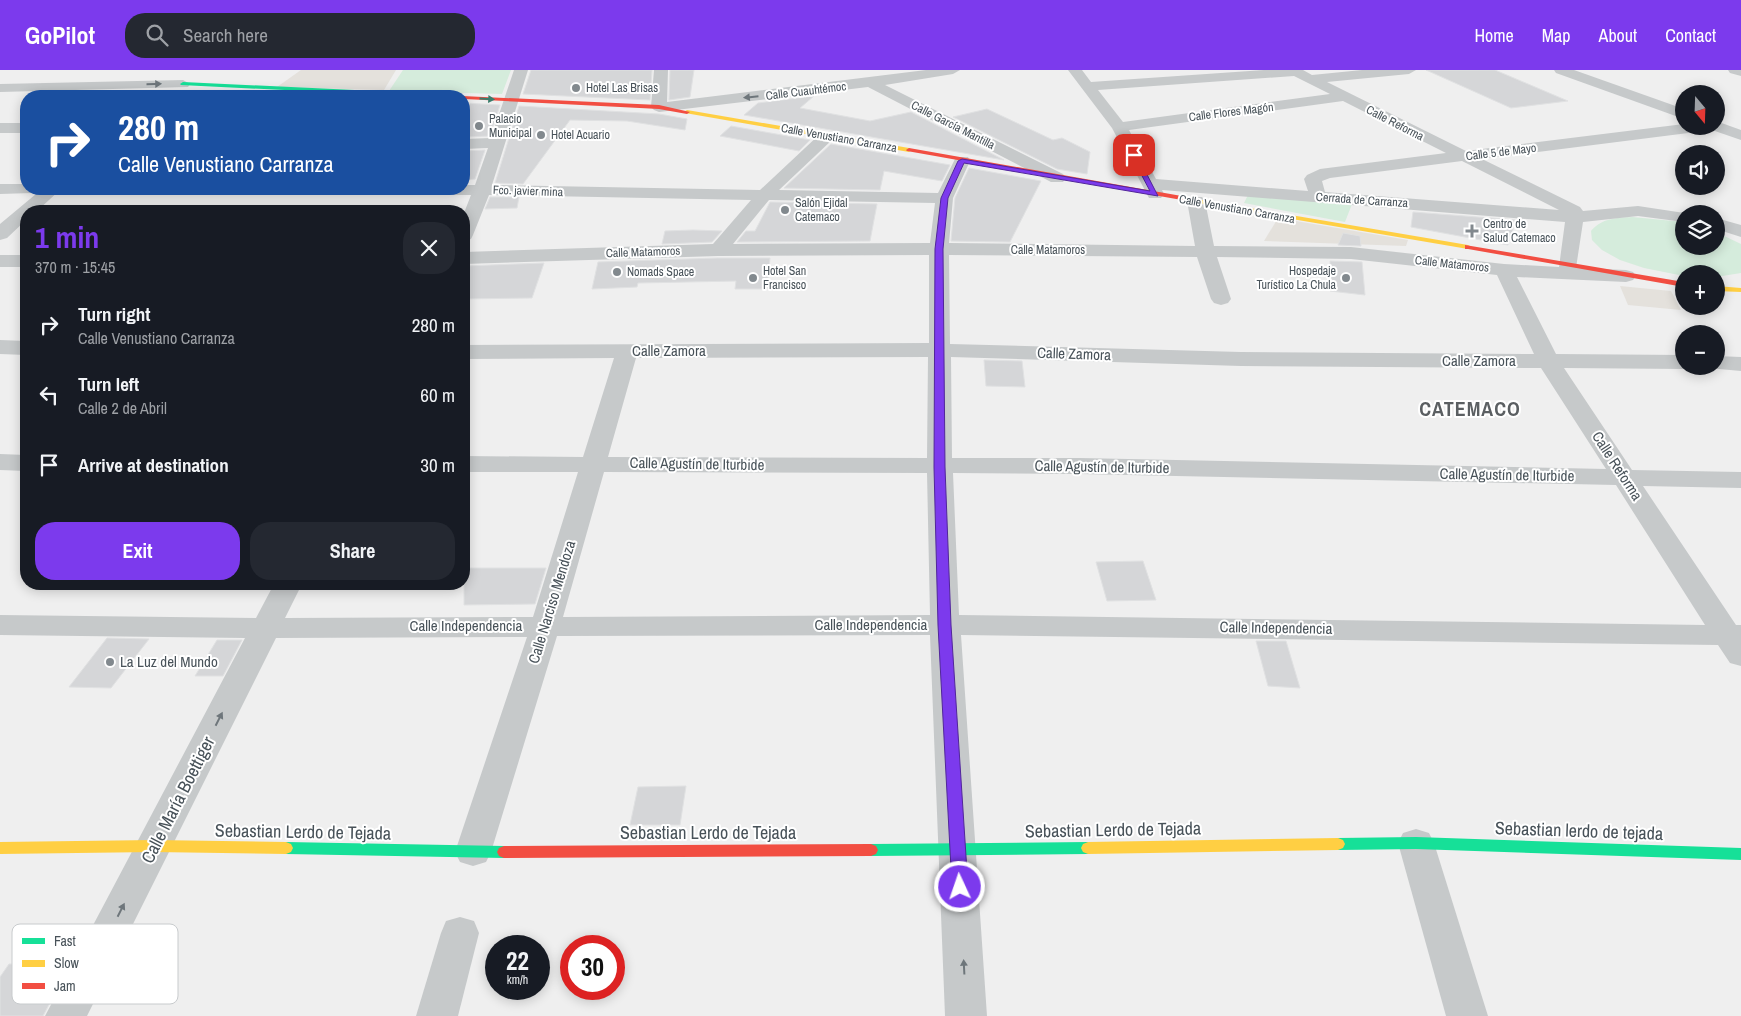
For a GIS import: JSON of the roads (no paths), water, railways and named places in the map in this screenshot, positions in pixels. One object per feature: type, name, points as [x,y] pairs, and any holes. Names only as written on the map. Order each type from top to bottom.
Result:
[{"type":"street","points":[[174,90],[197,70]]},
{"type":"street","points":[[470,220],[482,190],[521,70]]},
{"type":"street","points":[[659,107],[661,70]]},
{"type":"street","name":"Calle García Mantilla","points":[[850,70],[869,83],[1057,178]]},
{"type":"street","name":"Calle Cuauhtémoc","points":[[659,107],[869,83],[953,70]]},
{"type":"street","points":[[1075,70],[1090,86],[1119,127],[1152,189]]},
{"type":"street","points":[[1310,79],[1409,70]]},
{"type":"street","points":[[1561,70],[1675,111]]},
{"type":"street","points":[[1735,70],[1741,72]]},
{"type":"street","points":[[1090,86],[1294,71]]},
{"type":"street","name":"Calle Reforma","points":[[1294,71],[1578,216]]},
{"type":"street","points":[[0,87],[16,76]]},
{"type":"street","points":[[0,87],[183,84],[311,90]]},
{"type":"street","name":"Calle Flores Magón","points":[[1119,127],[1344,97]]},
{"type":"street","name":"Calle Venustiano Carranza","points":[[470,98],[659,107],[1057,178],[1152,189],[1196,201],[1675,284]]},
{"type":"street","points":[[1725,124],[1741,122]]},
{"type":"street","points":[[0,128],[20,128]]},
{"type":"street","points":[[1725,129],[1741,135]]},
{"type":"street","name":"Calle 5 de Mayo","points":[[1318,197],[1313,179],[1326,173],[1675,130]]},
{"type":"street","points":[[718,250],[765,194],[827,136]]},
{"type":"street","points":[[470,144],[497,143]]},
{"type":"street","points":[[962,161],[944,198],[939,249],[939,350],[940,467],[945,625],[966,1016]]},
{"type":"street","points":[[0,189],[20,189]]},
{"type":"street","name":"Cerrada de Carranza","points":[[1152,189],[1318,197],[1578,216],[1638,211],[1675,216]]},
{"type":"street","name":"Fco. javier mina","points":[[470,190],[944,198]]},
{"type":"street","points":[[33,205],[45,195]]},
{"type":"street","points":[[354,204],[362,195]]},
{"type":"street","points":[[1196,201],[1205,251],[1221,299]]},
{"type":"street","points":[[0,234],[20,216]]},
{"type":"street","points":[[1568,265],[1578,216]]},
{"type":"street","points":[[1725,226],[1741,231]]},
{"type":"street","name":"Calle Matamoros","points":[[470,258],[718,250],[939,249],[1351,253],[1504,270],[1632,277]]},
{"type":"street","points":[[1351,253],[1473,250]]},
{"type":"street","points":[[0,261],[20,261]]},
{"type":"street","name":"Calle Reforma","points":[[1504,270],[1548,361],[1736,642]]},
{"type":"street","points":[[1725,289],[1741,290]]},
{"type":"street","points":[[0,347],[20,348]]},
{"type":"street","name":"Calle Zamora","points":[[470,352],[939,350],[1241,359],[1675,362]]},
{"type":"street","name":"Calle Narciso Mendoza","points":[[473,852],[545,626],[627,351]]},
{"type":"street","points":[[1725,363],[1741,364]]},
{"type":"street","points":[[0,462],[20,463]]},
{"type":"street","name":"Calle Agustín de Iturbide","points":[[470,464],[1080,466],[1741,480]]},
{"type":"street","name":"Calle María Boettiger","points":[[114,924],[285,590]]},
{"type":"street","name":"Calle Independencia","points":[[0,625],[266,628],[945,625],[1736,642]]},
{"type":"street","points":[[1416,844],[1467,1016]]},
{"type":"street","name":"Sebastian Lerdo de Tejada","points":[[0,848],[154,846],[473,852],[958,850],[1416,844]]},
{"type":"street","name":"Sebastian lerdo de tejada","points":[[1416,844],[1741,854]]},
{"type":"street","points":[[437,1016],[460,933]]},
{"type":"street","name":"Calle María Boettiger","points":[[66,1016],[72,1004]]},
{"type":"place","name":"Hotel Las Brisas","points":[[576,88]]},
{"type":"place","name":"Palacio Municipal","points":[[479,126]]},
{"type":"place","name":"Hotel Acuario","points":[[541,135]]},
{"type":"place","name":"Salón Ejidal Catemaco","points":[[785,210]]},
{"type":"place","name":"Centro de Salud Catemaco","points":[[1472,231]]},
{"type":"place","name":"Nomads Space","points":[[617,272]]},
{"type":"place","name":"Hotel San Francisco","points":[[753,278]]},
{"type":"place","name":"Hospedaje Turístico La Chula","points":[[1346,278]]},
{"type":"place","name":"La Luz del Mundo","points":[[110,662]]},
{"type":"district","name":"CATEMACO","points":[[1470,409]]}]
